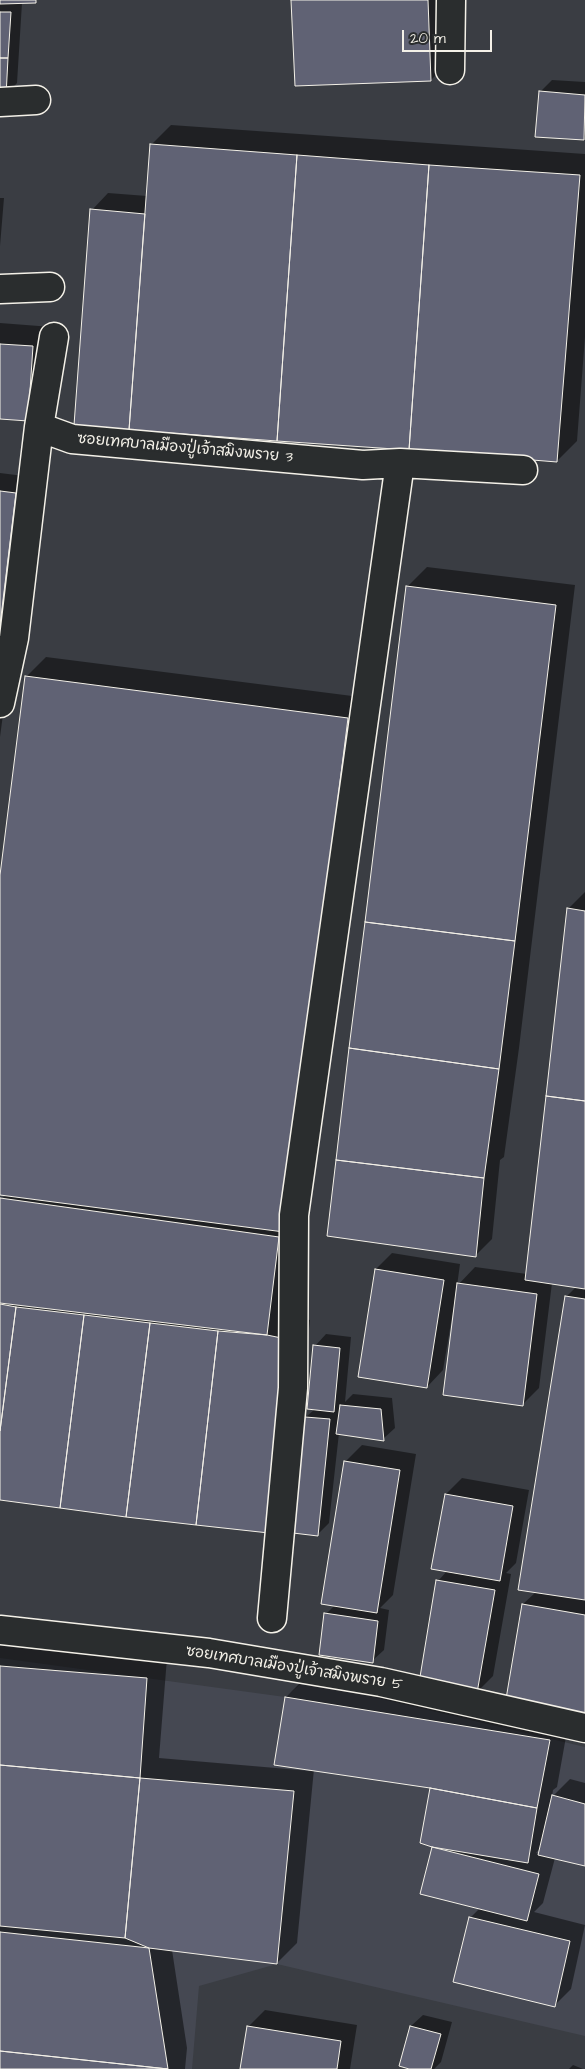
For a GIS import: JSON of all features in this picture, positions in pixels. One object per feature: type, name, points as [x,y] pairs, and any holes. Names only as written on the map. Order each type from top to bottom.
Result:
[{"type":"street","points":[[450,70],[451,0]]},
{"type":"street","points":[[0,102],[36,100]]},
{"type":"street","points":[[0,289],[50,287]]},
{"type":"street","points":[[0,708],[14,638],[39,427],[54,338]]},
{"type":"street","name":"ซอยเทศบาลเมืองปู่เจ้าสมิงพราย 3","points":[[39,427],[72,439],[363,465],[400,463],[523,470]]},
{"type":"street","points":[[272,1618],[293,1388],[294,1215],[400,463]]},
{"type":"street","name":"ซอยเทศบาลเมืองปู่เจ้าสมิงพราย 5","points":[[0,1630],[209,1654],[381,1682],[585,1728]]},
{"type":"shaded area","points":[[0,1658],[285,1697],[305,1681],[585,1747],[585,2036],[277,1964],[199,1986],[192,2069],[0,2069]]},
{"type":"building","points":[[0,0],[36,0],[36,3],[0,4]]},
{"type":"building","points":[[291,0],[428,0],[431,81],[295,86]]},
{"type":"building","points":[[0,12],[11,12],[8,58],[0,58]]},
{"type":"building","points":[[0,58],[8,58],[6,96],[0,96]]},
{"type":"building","points":[[539,91],[585,95],[584,140],[535,137]]},
{"type":"building","points":[[150,144],[297,155],[277,441],[129,430]]},
{"type":"building","points":[[297,155],[429,165],[409,450],[277,441]]},
{"type":"building","points":[[429,165],[580,175],[557,462],[409,450]]},
{"type":"building","points":[[90,209],[145,214],[129,430],[74,425]]},
{"type":"building","points":[[0,344],[33,346],[28,421],[0,419]]},
{"type":"building","points":[[0,491],[16,493],[0,625]]},
{"type":"building","points":[[406,586],[556,605],[515,941],[365,922]]},
{"type":"building","points":[[25,676],[348,718],[284,1232],[0,1195],[0,875]]},
{"type":"building","points":[[567,908],[585,911],[585,1101],[546,1096]]},
{"type":"building","points":[[365,922],[515,941],[499,1069],[349,1048]]},
{"type":"building","points":[[349,1048],[499,1069],[484,1178],[336,1160]]},
{"type":"building","points":[[546,1096],[585,1101],[585,1289],[525,1280]]},
{"type":"building","points":[[336,1160],[484,1178],[476,1257],[327,1236]]},
{"type":"building","points":[[0,1198],[279,1237],[267,1335],[0,1303]]},
{"type":"building","points":[[375,1269],[444,1280],[427,1388],[358,1377]]},
{"type":"building","points":[[457,1283],[537,1294],[523,1406],[443,1395]]},
{"type":"building","points":[[565,1296],[585,1299],[585,1600],[518,1590]]},
{"type":"building","points":[[0,1304],[16,1307],[0,1431]]},
{"type":"building","points":[[16,1307],[84,1315],[60,1508],[0,1500],[0,1431]]},
{"type":"building","points":[[84,1315],[150,1323],[126,1517],[60,1508]]},
{"type":"building","points":[[150,1323],[218,1331],[196,1525],[126,1517]]},
{"type":"building","points":[[218,1331],[267,1335],[291,1340],[269,1533],[196,1525]]},
{"type":"building","points":[[313,1345],[340,1348],[334,1412],[307,1409]]},
{"type":"building","points":[[340,1405],[381,1409],[384,1441],[336,1434]]},
{"type":"building","points":[[305,1417],[330,1419],[318,1536],[293,1533]]},
{"type":"building","points":[[344,1461],[400,1470],[377,1613],[321,1604]]},
{"type":"building","points":[[445,1494],[513,1506],[500,1581],[431,1569]]},
{"type":"building","points":[[436,1580],[495,1590],[477,1693],[419,1683]]},
{"type":"building","points":[[522,1604],[585,1615],[585,1713],[506,1699]]},
{"type":"building","points":[[324,1613],[378,1621],[373,1663],[319,1655]]},
{"type":"building","points":[[0,1666],[147,1678],[140,1778],[0,1765]]},
{"type":"building","points":[[285,1697],[550,1740],[537,1808],[430,1788],[274,1765]]},
{"type":"building","points":[[0,1765],[140,1778],[125,1938],[0,1926]]},
{"type":"building","points":[[140,1778],[294,1791],[277,1964],[149,1948],[125,1938]]},
{"type":"building","points":[[430,1788],[537,1808],[528,1863],[432,1847],[420,1843]]},
{"type":"building","points":[[552,1795],[585,1804],[585,1866],[538,1855]]},
{"type":"building","points":[[432,1847],[539,1874],[527,1921],[420,1894]]},
{"type":"building","points":[[469,1917],[570,1941],[555,2007],[453,1982]]},
{"type":"building","points":[[0,1932],[149,1948],[168,2069],[0,2051]]},
{"type":"building","points":[[247,2026],[341,2041],[337,2069],[240,2069]]},
{"type":"building","points":[[410,2026],[441,2034],[431,2069],[409,2069],[399,2066]]},
{"type":"building","points":[[0,2051],[168,2069],[0,2069]]}]
